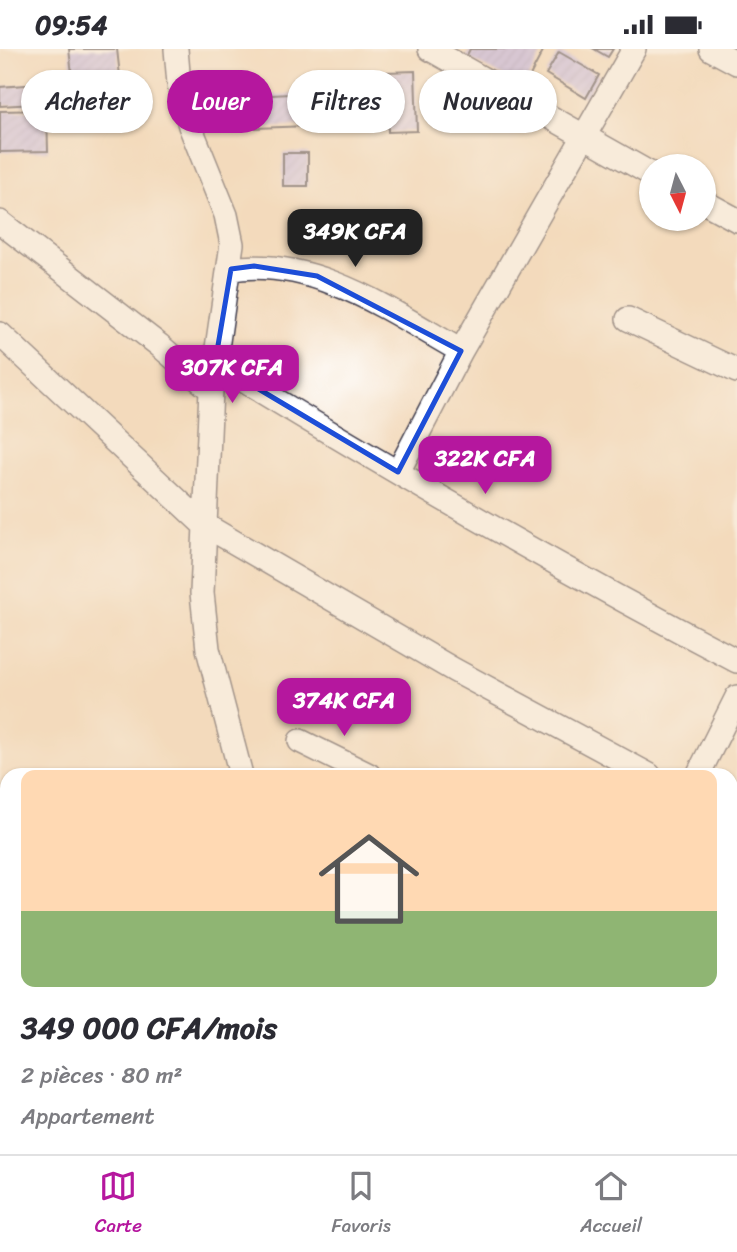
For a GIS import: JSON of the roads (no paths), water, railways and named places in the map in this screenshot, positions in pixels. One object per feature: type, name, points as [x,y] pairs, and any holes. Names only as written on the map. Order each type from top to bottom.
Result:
[{"type":"street","points":[[176,49],[179,84],[190,126],[226,215],[232,244],[231,269],[211,390],[203,524],[204,623],[239,768]]},
{"type":"street","points":[[430,49],[582,138],[639,168]]},
{"type":"street","points":[[398,472],[461,351],[634,49]]},
{"type":"street","points":[[712,49],[737,64]]},
{"type":"street","points":[[716,209],[737,220]]},
{"type":"street","points":[[0,222],[159,345],[211,390]]},
{"type":"street","points":[[231,269],[254,266],[282,268],[317,276],[363,296],[461,351]]},
{"type":"street","points":[[628,320],[737,371]]},
{"type":"street","points":[[0,334],[203,524],[454,670],[636,768]]},
{"type":"street","points":[[215,363],[318,428],[633,606],[737,661]]},
{"type":"street","points":[[702,768],[737,697]]},
{"type":"street","points":[[300,741],[355,768]]}]
